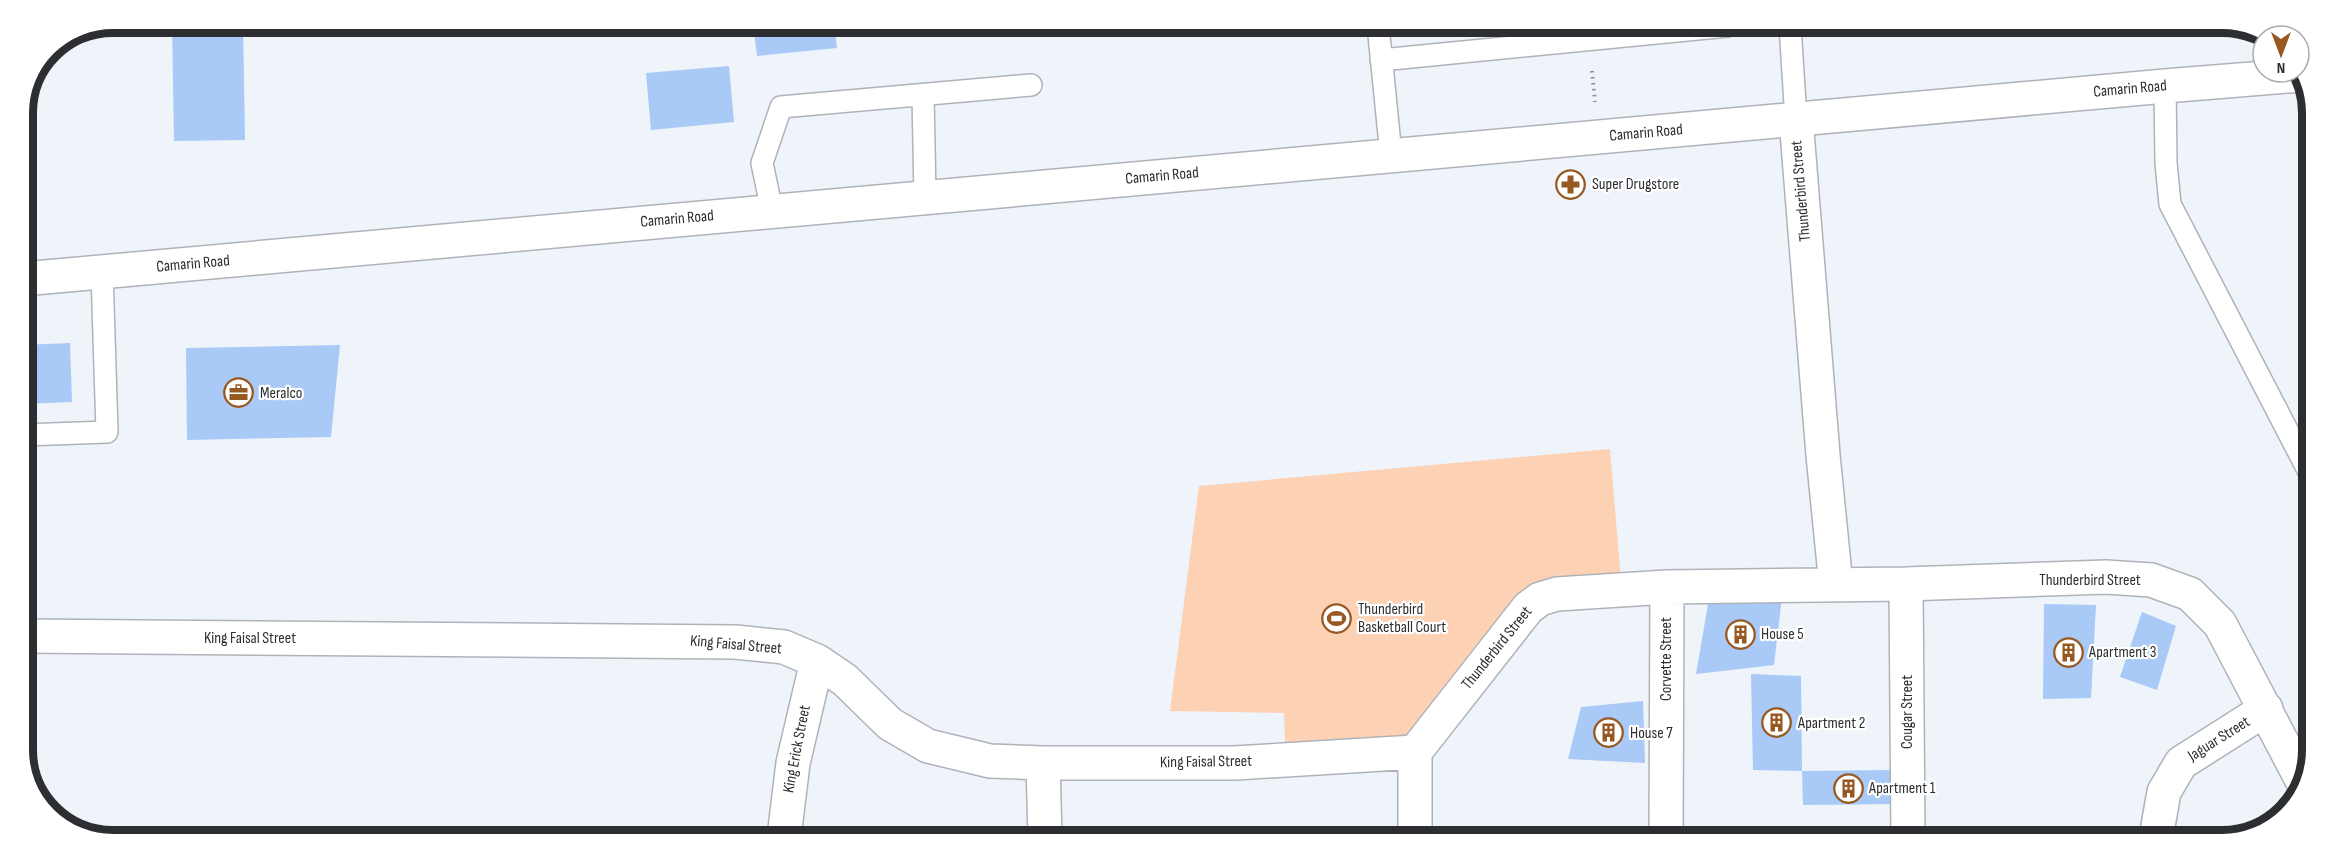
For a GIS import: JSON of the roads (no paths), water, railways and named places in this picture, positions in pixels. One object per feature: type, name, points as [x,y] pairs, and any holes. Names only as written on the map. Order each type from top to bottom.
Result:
[{"type":"street","name":"Camarin Road","points":[[33,278],[2251,79]]},
{"type":"street","name":"Thunderbird Street","points":[[1796,119],[1822,443],[1836,585]]},
{"type":"street","name":"Thunderbird Street","points":[[1415,752],[1518,619],[1540,599],[1557,594],[1667,587],[1906,584],[2106,577],[2151,580],[2190,594],[2220,624],[2299,773]]},
{"type":"street","name":"Cougar Street","points":[[1906,584],[1908,830]]},
{"type":"street","name":"Corvette Street","points":[[1666,830],[1667,587]]},
{"type":"street","name":"King Faisal Street","points":[[33,636],[735,642],[784,647],[817,661],[845,680],[890,724],[928,746],[990,761],[1235,763],[1415,752]]},
{"type":"street","name":"King Erick Street","points":[[785,830],[793,763],[817,661]]},
{"type":"street","name":"Jaguar Street","points":[[2158,830],[2164,792],[2181,763],[2266,709]]},
{"type":"street","points":[[1415,752],[1415,830]]},
{"type":"street","points":[[1043,763],[1045,830]]},
{"type":"lane","points":[[1379,33],[1391,155]]},
{"type":"lane","points":[[1381,60],[1658,33]]},
{"type":"lane","points":[[1790,33],[1796,119]]},
{"type":"lane","points":[[772,211],[762,164],[781,107],[1031,85]]},
{"type":"lane","points":[[2165,86],[2166,164],[2170,204],[2302,459]]},
{"type":"lane","points":[[923,95],[925,197]]},
{"type":"lane","points":[[33,435],[107,432],[102,272]]},
{"type":"place","name":"Super Drugstore","points":[[1571,184]]},
{"type":"place","name":"Meralco","points":[[239,393]]},
{"type":"place","name":"Thunderbird Basketball Court","points":[[1337,618]]},
{"type":"place","name":"House 5","points":[[1740,634]]},
{"type":"place","name":"Apartment 3","points":[[2068,652]]},
{"type":"place","name":"Apartment 2","points":[[1777,723]]},
{"type":"place","name":"House 7","points":[[1609,733]]},
{"type":"place","name":"Apartment 1","points":[[1848,788]]}]
